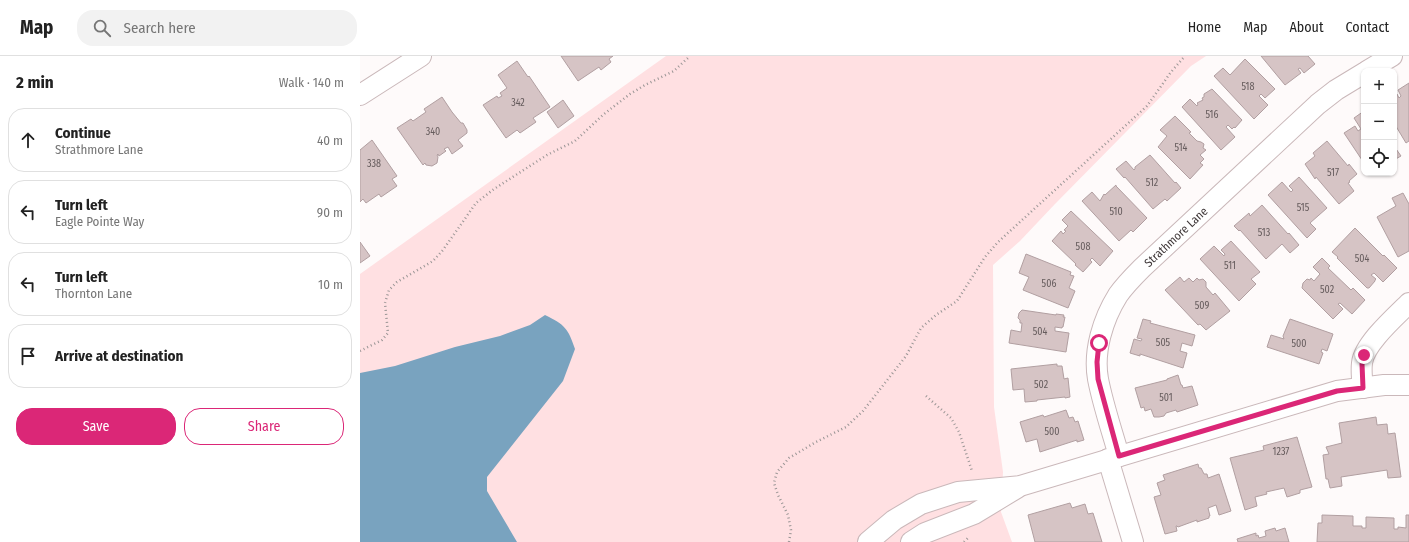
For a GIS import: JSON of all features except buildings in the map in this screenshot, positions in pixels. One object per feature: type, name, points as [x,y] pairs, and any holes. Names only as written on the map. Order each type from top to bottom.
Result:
[{"type":"street","points":[[360,95],[420,56]]},
{"type":"street","points":[[1372,68],[1392,56]]},
{"type":"street","name":"Strathmore Lane","points":[[1133,542],[1113,457],[1098,379],[1097,362],[1103,326],[1118,295],[1142,268],[1318,104],[1336,90],[1361,75]]},
{"type":"street","points":[[1363,388],[1362,364],[1368,346],[1409,303]]},
{"type":"street","points":[[868,542],[894,520],[921,504],[958,492],[1020,486],[1337,391],[1384,385],[1409,385]]},
{"type":"street","points":[[911,542],[926,532],[974,514],[1020,486]]},
{"type":"path","points":[[360,351],[382,340],[388,333],[386,303],[388,290],[397,282],[433,260],[443,250],[476,203],[494,189],[547,155],[575,141],[604,114],[630,94],[674,71],[690,56]]},
{"type":"path","points":[[788,542],[791,530],[788,515],[774,483],[777,472],[789,458],[846,427],[863,411],[906,356],[921,328],[936,314],[957,301],[985,257],[998,242],[1147,106],[1171,72],[1185,56]]},
{"type":"path","points":[[926,396],[951,418],[959,432],[976,490]]},
{"type":"path","points":[[964,542],[983,524],[984,520],[981,510]]},
{"type":"shaded area","points":[[666,56],[1206,56],[1191,66],[1020,241],[993,265],[994,407],[1003,472],[1001,512],[1012,542],[360,542],[360,274]]},
{"type":"water","points":[[545,315],[565,328],[575,349],[563,381],[487,477],[487,491],[517,542],[360,542],[360,373],[395,366],[455,347],[500,336],[530,325]]},
{"type":"route","points":[[1099,343],[1097,362],[1098,379],[1119,456],[1337,391],[1363,388],[1362,364],[1364,355]]}]
